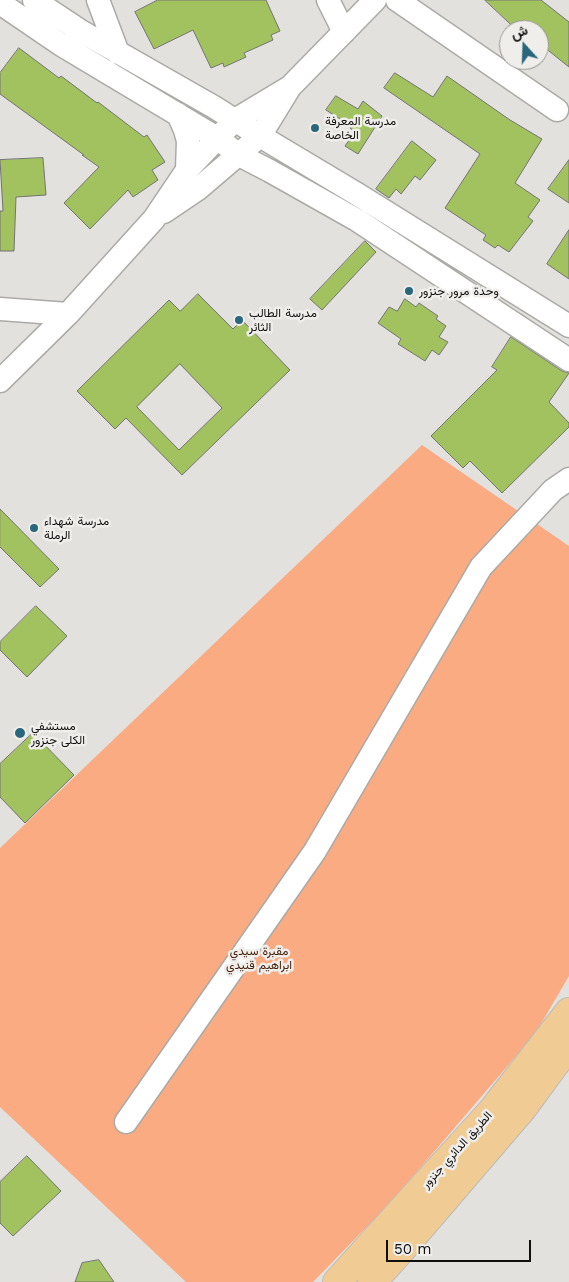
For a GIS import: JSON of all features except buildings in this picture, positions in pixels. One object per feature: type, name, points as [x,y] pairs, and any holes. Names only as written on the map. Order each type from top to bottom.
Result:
[{"type":"main road","name":"الطريق الدائري جنزور","points":[[337,1282],[492,1111],[569,1012]]},
{"type":"main road","name":"الطريق الدائري جنزور","points":[[372,1282],[522,1108],[569,1045]]},
{"type":"street","points":[[34,0],[79,30],[214,107],[357,194],[569,326]]},
{"type":"street","points":[[98,0],[118,53]]},
{"type":"street","points":[[328,0],[344,32]]},
{"type":"street","points":[[154,219],[198,189],[260,136],[290,87],[375,0]]},
{"type":"street","points":[[397,0],[557,110]]},
{"type":"street","points":[[0,3],[60,44],[217,138],[238,155],[357,220],[569,360]]},
{"type":"street","points":[[0,381],[68,314],[154,219],[187,170],[234,120],[290,87]]},
{"type":"street","points":[[178,114],[188,141],[187,170]]},
{"type":"street","points":[[0,309],[68,314]]},
{"type":"street","points":[[126,1122],[315,851],[481,567],[553,490],[569,479]]},
{"type":"green space","name":"مقبرة سيدي ابراهيم قنيدي","points":[[422,445],[569,546],[569,976],[535,1034],[390,1203],[313,1282],[186,1282],[0,1107],[0,848]]},
{"type":"place","name":"مدرسة المعرفة الخاصة","points":[[315,128]]},
{"type":"place","name":"وحدة مرور جنزور","points":[[409,291]]},
{"type":"place","name":"مدرسة الطالب الثائر","points":[[239,320]]},
{"type":"place","name":"مدرسة شهداء الرملة","points":[[34,528]]},
{"type":"place","name":"مستشفي الكلى جنزور","points":[[20,733]]}]
